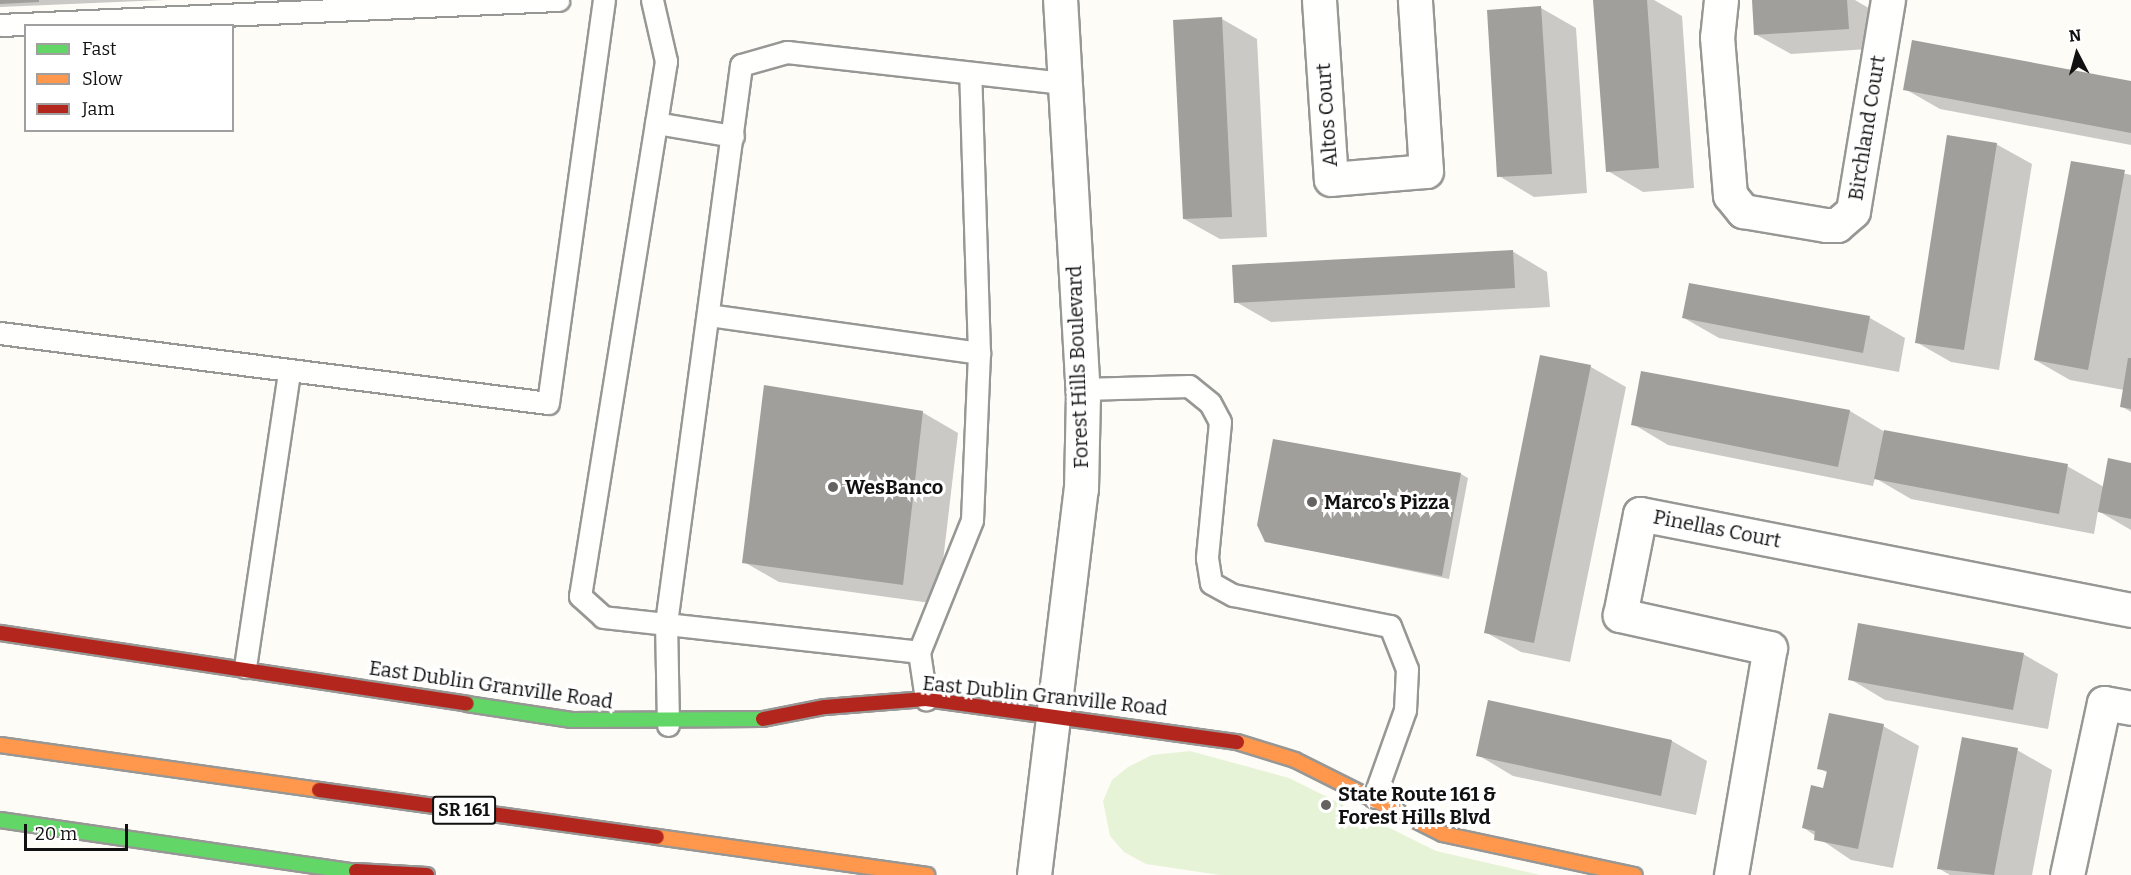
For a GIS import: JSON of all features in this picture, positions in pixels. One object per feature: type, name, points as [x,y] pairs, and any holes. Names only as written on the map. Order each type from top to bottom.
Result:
[{"type":"street","name":"Forest Hills Boulevard","points":[[1034,875],[1056,715],[1081,489],[1083,389],[1060,0]]},
{"type":"street","name":"Altos Court","points":[[1319,0],[1331,178],[1426,171],[1416,0]]},
{"type":"street","name":"Birchland Court","points":[[1721,0],[1718,37],[1730,195],[1743,211],[1837,225],[1853,211],[1888,0]]},
{"type":"street","name":"Pinellas Court","points":[[1731,875],[1770,648],[1620,615],[1640,514],[2131,610]]},
{"type":"street","name":"East Dublin Granville Road","points":[[0,633],[245,667],[572,720],[668,725],[744,723],[825,707],[926,699],[1056,715],[1257,746],[1374,797],[1443,834],[1635,875]]},
{"type":"street","points":[[2067,875],[2104,703],[2131,708]]},
{"type":"street","name":"SR 161","points":[[0,745],[927,875]]},
{"type":"street","points":[[0,820],[377,875]]},
{"type":"street","points":[[348,871],[426,875]]},
{"type":"lane","points":[[0,25],[269,6],[558,0]]},
{"type":"lane","points":[[0,333],[289,372],[548,403],[604,0]]},
{"type":"lane","points":[[652,0],[666,61],[580,596],[603,617],[919,652]]},
{"type":"lane","points":[[668,725],[666,623],[741,65],[787,52],[1065,83]]},
{"type":"lane","points":[[926,699],[919,652],[972,520],[979,353],[970,74]]},
{"type":"lane","points":[[656,123],[733,136]]},
{"type":"lane","points":[[709,315],[979,353]]},
{"type":"lane","points":[[245,667],[289,372]]},
{"type":"lane","points":[[1083,389],[1189,386],[1210,403],[1220,422],[1207,558],[1211,583],[1233,595],[1390,626],[1407,669],[1405,710],[1374,797]]},
{"type":"green space","points":[[1190,751],[1289,778],[1436,851],[1540,875],[1220,875],[1146,864],[1124,852],[1110,836],[1103,801],[1112,780],[1128,767],[1152,755]]},
{"type":"building","points":[[0,0],[39,0],[39,2],[0,4]]},
{"type":"building","points":[[1593,0],[1647,0],[1659,168],[1606,172]]},
{"type":"building","points":[[1752,0],[1847,0],[1849,29],[1754,35]]},
{"type":"building","points":[[1541,6],[1552,174],[1497,177],[1487,10]]},
{"type":"building","points":[[1222,17],[1232,217],[1183,219],[1173,20]]},
{"type":"building","points":[[1912,40],[2131,81],[2131,133],[1903,90]]},
{"type":"building","points":[[1947,135],[1997,143],[1964,350],[1915,343]]},
{"type":"building","points":[[2071,161],[2125,170],[2088,370],[2034,360]]},
{"type":"building","points":[[1513,250],[1515,288],[1234,303],[1232,265]]},
{"type":"building","points":[[1689,283],[1870,316],[1863,353],[1682,318]]},
{"type":"building","points":[[1540,355],[1591,365],[1534,643],[1484,633]]},
{"type":"building","points":[[2128,358],[2131,358],[2131,409],[2120,407]]},
{"type":"building","points":[[1641,371],[1850,410],[1838,467],[1631,425]]},
{"type":"building","name":"WesBanco","points":[[764,385],[923,411],[903,585],[742,563]]},
{"type":"building","points":[[1884,430],[2068,464],[2059,514],[1874,479]]},
{"type":"building","points":[[1273,439],[1461,473],[1442,576],[1265,542],[1257,525]]},
{"type":"building","points":[[2108,458],[2131,463],[2131,519],[2098,512]]},
{"type":"building","points":[[1858,623],[2024,653],[2013,710],[1848,680]]},
{"type":"building","points":[[1488,700],[1672,740],[1661,796],[1476,756]]},
{"type":"building","points":[[1829,713],[1884,724],[1858,849],[1814,840],[1815,831],[1802,828],[1811,785],[1823,788],[1827,771],[1817,769]]},
{"type":"building","points":[[1962,737],[2018,748],[1994,875],[1937,869]]},
{"type":"traffic: fast","points":[[467,704],[572,720],[763,719]]},
{"type":"traffic: fast","points":[[0,820],[377,875]]},
{"type":"traffic: slow","points":[[1237,742],[1295,760],[1443,834],[1635,875]]},
{"type":"traffic: slow","points":[[0,745],[319,790]]},
{"type":"traffic: slow","points":[[657,837],[927,875]]},
{"type":"traffic: jam","points":[[0,633],[467,704]]},
{"type":"traffic: jam","points":[[763,719],[825,707],[926,699],[1237,742]]},
{"type":"traffic: jam","points":[[319,790],[657,837]]},
{"type":"traffic: jam","points":[[356,871],[427,875]]},
{"type":"place","name":"WesBanco","points":[[833,487]]},
{"type":"place","name":"Marco's Pizza","points":[[1312,502]]},
{"type":"place","name":"State Route 161 & Forest Hills Blvd","points":[[1326,805]]}]
